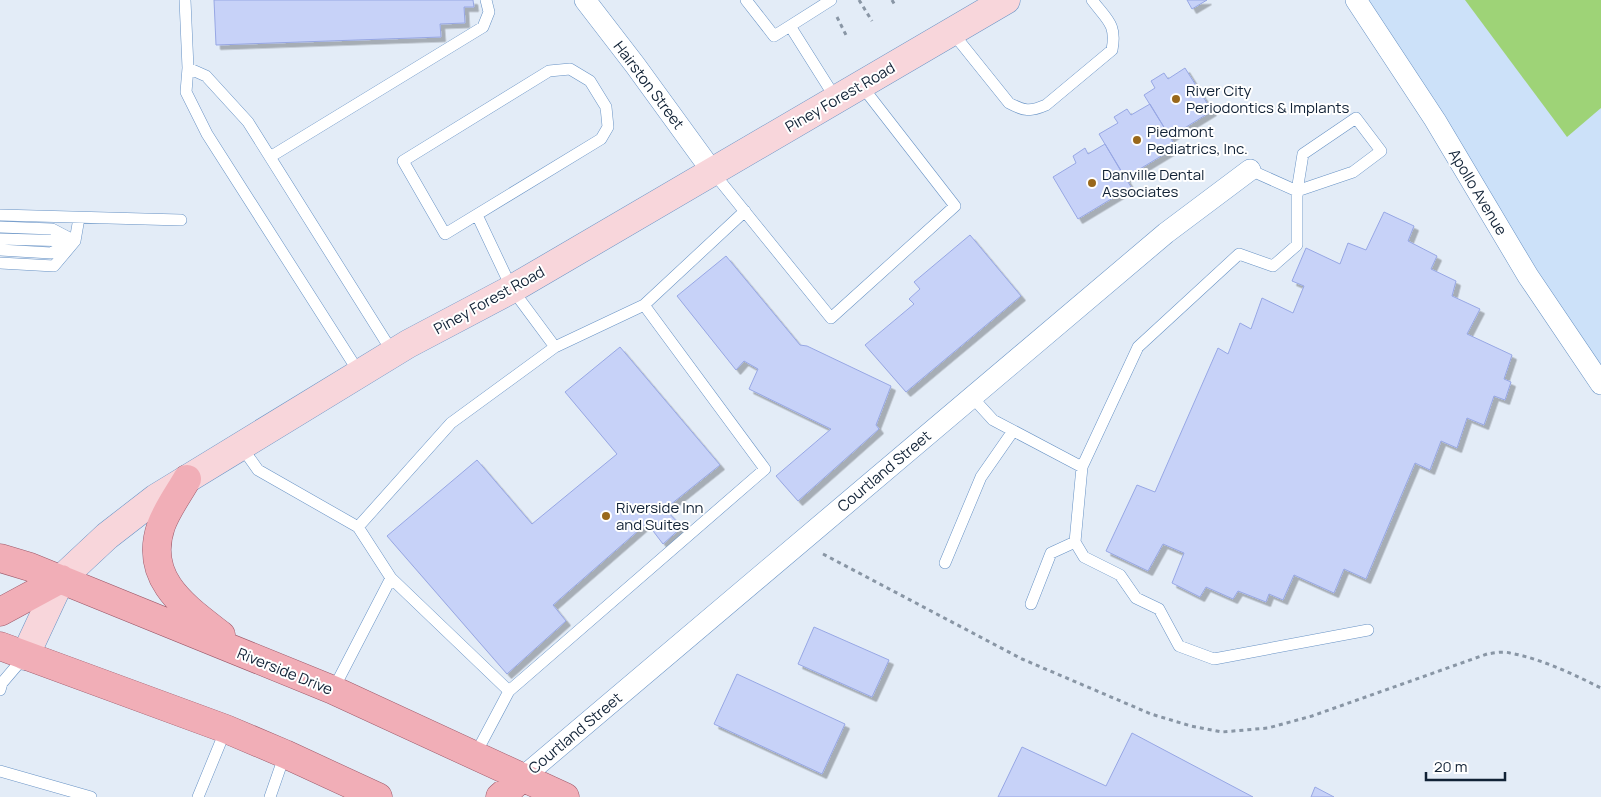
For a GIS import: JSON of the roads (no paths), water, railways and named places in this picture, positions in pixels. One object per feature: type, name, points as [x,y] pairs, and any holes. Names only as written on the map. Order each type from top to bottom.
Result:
[{"type":"main road","name":"Piney Forest Road","points":[[25,656],[61,580],[106,536],[156,498],[393,353],[512,289],[1006,0]]},
{"type":"main road","points":[[187,479],[161,526],[156,557],[161,574],[164,582],[187,608],[248,656]]},
{"type":"main road","name":"Riverside Drive","points":[[0,558],[30,567],[333,690],[564,797]]},
{"type":"main road","points":[[0,612],[61,580]]},
{"type":"main road","points":[[0,646],[226,729],[286,754],[378,797]]},
{"type":"main road","points":[[500,797],[523,778]]},
{"type":"street","name":"Hairston Street","points":[[585,0],[636,65],[712,171]]},
{"type":"street","name":"Apollo Avenue","points":[[1356,0],[1435,120],[1528,276],[1601,384]]},
{"type":"street","name":"Courtland Street","points":[[523,778],[1166,233],[1250,170]]},
{"type":"lane","points":[[184,0],[188,68],[186,92],[207,134],[360,374]]},
{"type":"lane","points":[[270,157],[483,27],[489,12],[486,0]]},
{"type":"lane","points":[[746,0],[774,36],[831,0]]},
{"type":"lane","points":[[952,32],[1009,103],[1022,110],[1036,110],[1046,105],[1112,50],[1115,36],[1113,28],[1092,0]]},
{"type":"lane","points":[[790,26],[836,99]]},
{"type":"lane","points":[[188,68],[206,76],[248,122],[393,353]]},
{"type":"lane","points":[[570,68],[590,81],[606,107],[608,127],[601,139],[477,215],[445,234],[402,161],[549,71],[570,68]]},
{"type":"lane","points":[[712,171],[831,318],[955,206],[861,85]]},
{"type":"lane","points":[[1250,170],[1297,191],[1353,172],[1381,151],[1356,118],[1303,154],[1297,191],[1297,245],[1273,266],[1239,254],[1138,347],[1082,466],[1074,542],[1084,556],[1120,574],[1136,598],[1159,609],[1178,646],[1214,659],[1368,630]]},
{"type":"lane","points":[[358,527],[451,423],[555,348],[644,305],[745,211]]},
{"type":"lane","points":[[0,215],[182,220]]},
{"type":"lane","points":[[477,215],[512,289],[555,348]]},
{"type":"lane","points":[[0,263],[54,266],[75,241],[78,218]]},
{"type":"lane","points":[[0,227],[52,229],[75,241]]},
{"type":"lane","points":[[0,239],[75,241]]},
{"type":"lane","points":[[0,250],[51,253],[75,241]]},
{"type":"lane","points":[[475,755],[509,691],[764,469],[644,305]]},
{"type":"lane","points":[[972,397],[992,420],[1082,466]]},
{"type":"lane","points":[[945,563],[981,477],[1013,430]]},
{"type":"lane","points":[[241,446],[258,470],[358,527],[391,578],[509,691]]},
{"type":"lane","points":[[1031,604],[1051,553],[1074,542]]},
{"type":"lane","points":[[333,690],[391,578]]},
{"type":"lane","points":[[0,690],[2,683],[25,656]]},
{"type":"lane","points":[[198,797],[226,729]]},
{"type":"lane","points":[[270,797],[286,754]]},
{"type":"lane","points":[[0,771],[91,797]]},
{"type":"place","name":"River City Periodontics & Implants","points":[[1176,99]]},
{"type":"place","name":"Piedmont Pediatrics, Inc.","points":[[1137,140]]},
{"type":"place","name":"Danville Dental Associates","points":[[1092,183]]},
{"type":"place","name":"Riverside Inn and Suites","points":[[606,516]]}]
